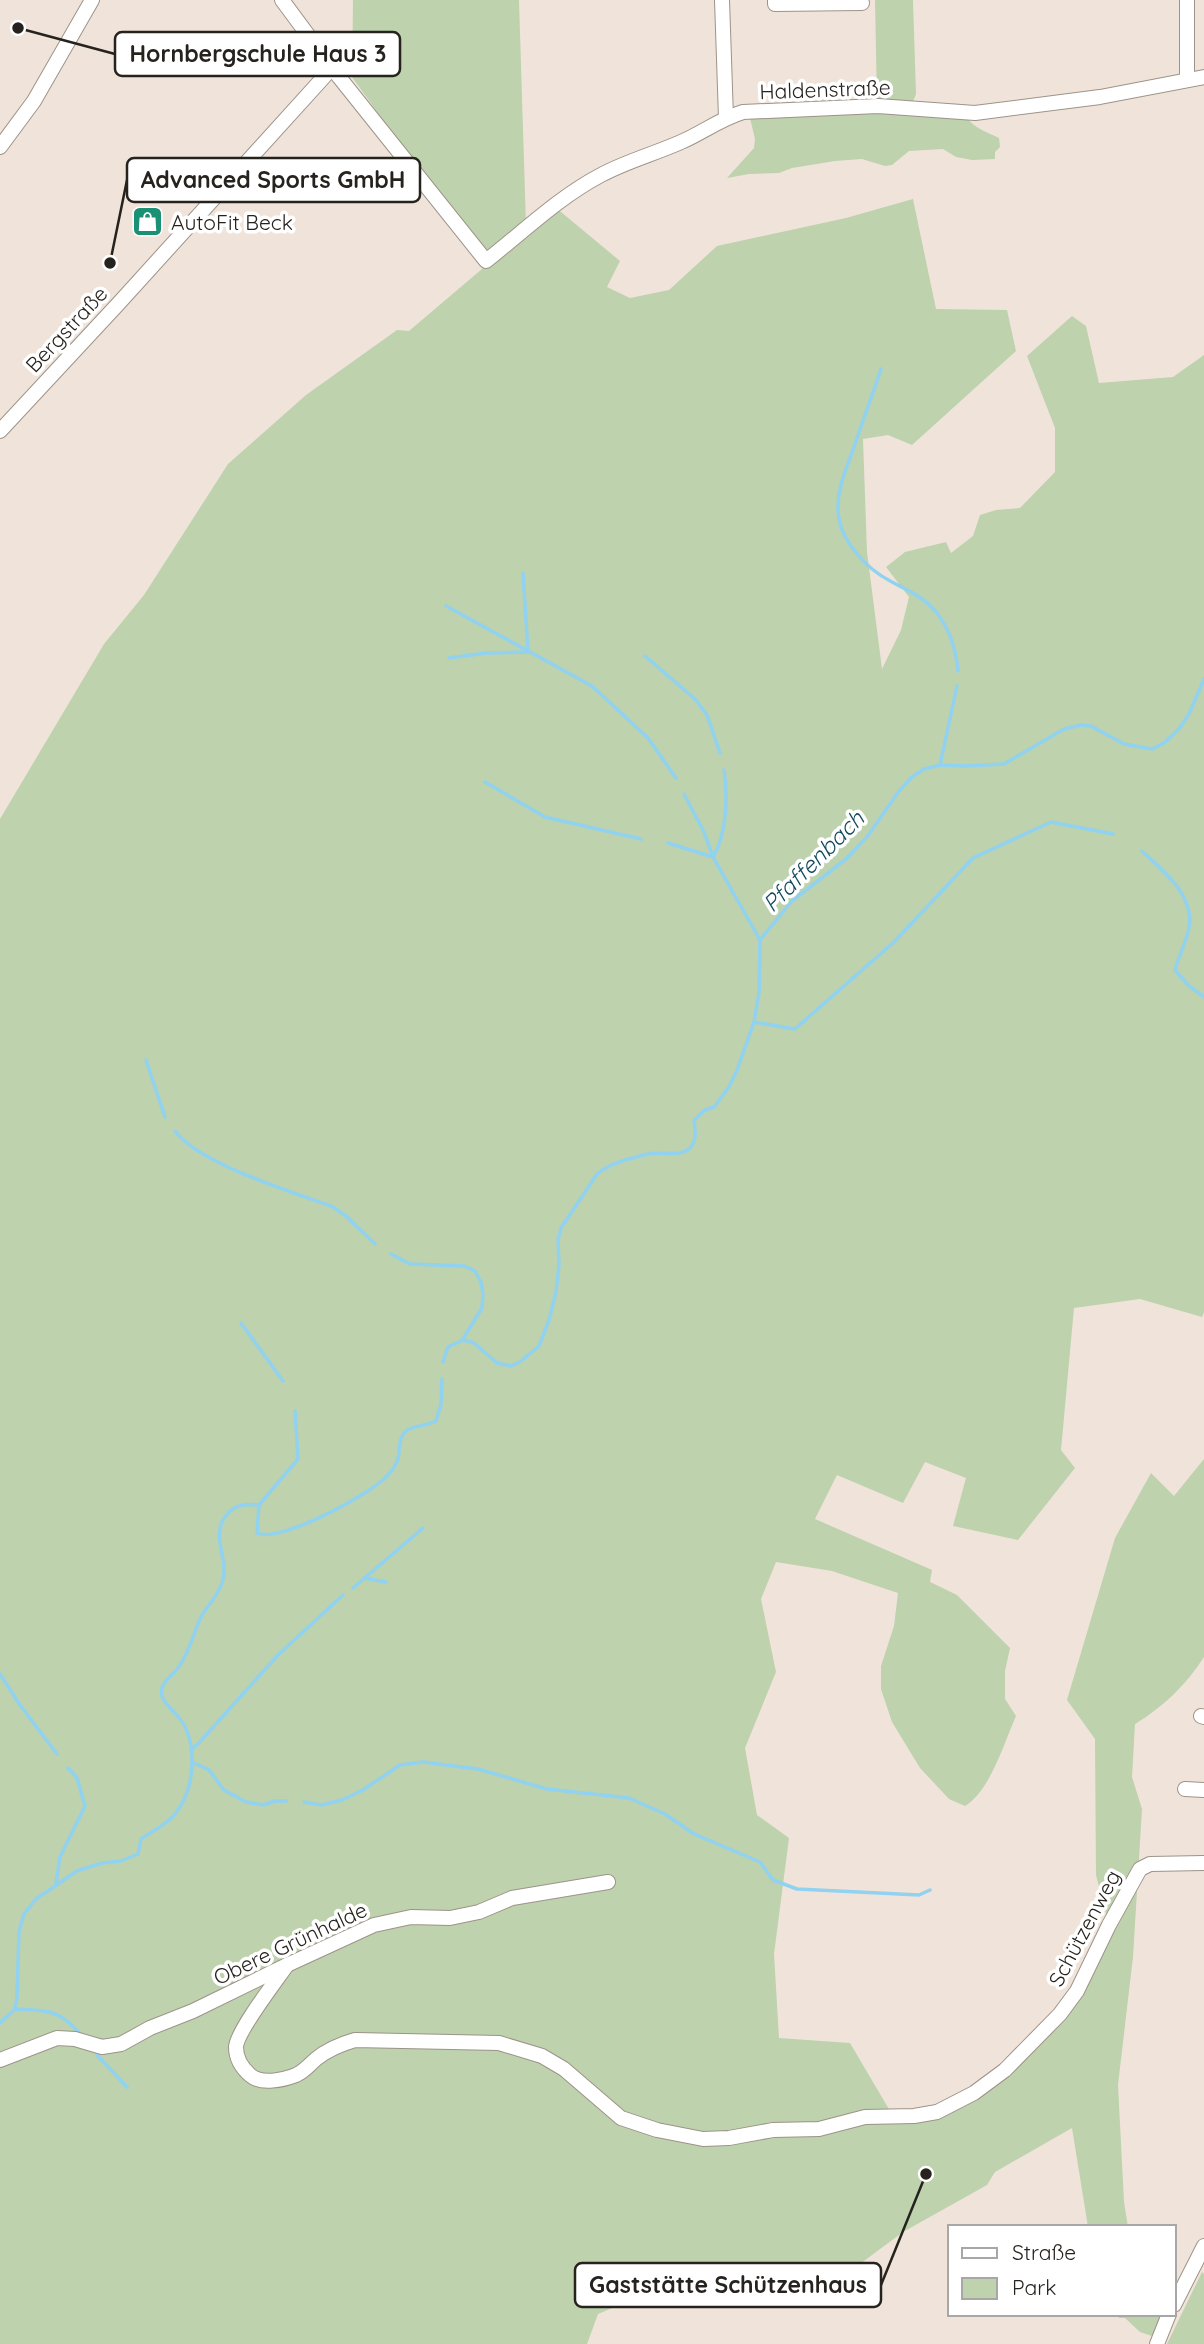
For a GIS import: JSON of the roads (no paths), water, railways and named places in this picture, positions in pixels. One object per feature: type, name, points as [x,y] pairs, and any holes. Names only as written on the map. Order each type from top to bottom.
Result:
[{"type":"street","points":[[0,147],[34,101],[92,0]]},
{"type":"street","points":[[282,0],[332,68]]},
{"type":"street","points":[[722,0],[726,118]]},
{"type":"street","points":[[775,0],[775,4],[862,3]]},
{"type":"street","points":[[1187,0],[1187,79]]},
{"type":"street","name":"Haldenstraße","points":[[332,68],[486,261],[569,195],[599,176],[631,160],[682,142],[726,118],[743,112],[878,106],[975,114],[1100,97],[1204,77]]},
{"type":"street","name":"Bergstraße","points":[[0,431],[332,68]]},
{"type":"street","points":[[1185,1789],[1204,1790]]},
{"type":"street","name":"Schützenweg","points":[[287,1965],[253,2013],[236,2046],[240,2064],[254,2079],[268,2081],[293,2076],[304,2071],[335,2046],[355,2040],[499,2043],[553,2062],[621,2118],[657,2130],[703,2139],[729,2138],[774,2130],[819,2129],[864,2117],[914,2116],[937,2112],[974,2093],[1005,2070],[1060,2014],[1077,1991],[1109,1924],[1140,1869],[1150,1864],[1204,1863]]},
{"type":"street","name":"Obere Grünhalde","points":[[0,2060],[57,2038],[75,2039],[102,2047],[121,2043],[374,1924],[411,1917],[450,1918],[479,1912],[512,1898],[608,1882]]},
{"type":"street","points":[[1176,2302],[1199,2269],[1204,2246]]},
{"type":"street","points":[[1157,2344],[1169,2316]]},
{"type":"waterway","points":[[881,369],[843,478],[838,500],[839,519],[848,541],[863,561],[882,576],[921,598],[936,612],[952,640],[958,671]]},
{"type":"waterway","points":[[449,658],[486,653],[528,652],[523,573]]},
{"type":"waterway","points":[[446,606],[592,686],[648,738],[676,778]]},
{"type":"waterway","points":[[645,656],[695,699],[707,715],[720,753]]},
{"type":"waterway","name":"Pfaffenbach","points":[[443,1362],[448,1347],[463,1340],[474,1343],[497,1363],[511,1366],[539,1346],[556,1292],[561,1228],[602,1170],[635,1157],[653,1153],[671,1154],[691,1147],[695,1137],[694,1120],[705,1110],[714,1107],[729,1087],[754,1022],[759,993],[760,940],[792,901],[846,859],[867,837],[912,777],[924,769],[940,765],[1004,764],[1064,729],[1081,725],[1091,726],[1124,744],[1152,749],[1164,743],[1179,729],[1189,714],[1204,679]]},
{"type":"waterway","points":[[940,765],[957,686]]},
{"type":"waterway","points":[[668,843],[713,857],[721,837],[725,815],[724,770]]},
{"type":"waterway","points":[[485,782],[545,817],[641,839]]},
{"type":"waterway","points":[[684,794],[704,832],[713,857],[760,940]]},
{"type":"waterway","points":[[754,1022],[795,1029],[894,942],[973,858],[1051,822],[1113,834]]},
{"type":"waterway","points":[[1142,851],[1168,875],[1187,905],[1189,928],[1175,970],[1188,985],[1204,997]]},
{"type":"waterway","points":[[146,1060],[165,1117]]},
{"type":"waterway","points":[[175,1131],[204,1155],[225,1166],[333,1207],[375,1244]]},
{"type":"waterway","points":[[391,1254],[410,1264],[464,1266],[475,1271],[481,1282],[482,1308],[463,1339]]},
{"type":"waterway","points":[[241,1323],[283,1381]]},
{"type":"waterway","name":"Pfaffenbach","points":[[0,2023],[15,2009],[19,1931],[24,1914],[36,1899],[77,1871],[102,1863],[121,1861],[138,1854],[141,1839],[171,1818],[186,1794],[192,1770],[191,1745],[183,1723],[163,1698],[162,1688],[182,1662],[200,1619],[222,1583],[224,1567],[219,1535],[223,1520],[238,1506],[259,1505],[257,1533],[285,1531],[325,1515],[364,1493],[393,1469],[397,1462],[401,1438],[406,1431],[436,1421],[441,1404],[442,1379]]},
{"type":"waterway","points":[[259,1505],[298,1459],[295,1411]]},
{"type":"waterway","points":[[353,1588],[423,1528]]},
{"type":"waterway","points":[[364,1578],[386,1582]]},
{"type":"waterway","points":[[191,1749],[278,1655],[343,1595]]},
{"type":"waterway","points":[[0,1674],[57,1754]]},
{"type":"waterway","points":[[192,1762],[209,1770],[224,1790],[246,1802],[263,1805],[286,1801]]},
{"type":"waterway","points":[[304,1802],[321,1805],[342,1800],[363,1790],[400,1765],[423,1762],[478,1769],[547,1789],[629,1798],[665,1814],[694,1834],[760,1862],[773,1880],[797,1889],[919,1895],[930,1890]]},
{"type":"waterway","points":[[56,1883],[60,1857],[85,1806],[77,1778],[68,1768]]},
{"type":"waterway","points":[[15,2009],[59,2015],[81,2035]]},
{"type":"waterway","points":[[97,2055],[127,2087]]},
{"type":"place","name":"Hornbergschule Haus 3","points":[[18,28]]},
{"type":"place","name":"AutoFit Beck","points":[[148,222]]},
{"type":"place","name":"Advanced Sports GmbH","points":[[110,263]]},
{"type":"place","name":"Gaststätte Schützenhaus","points":[[926,2174]]}]
